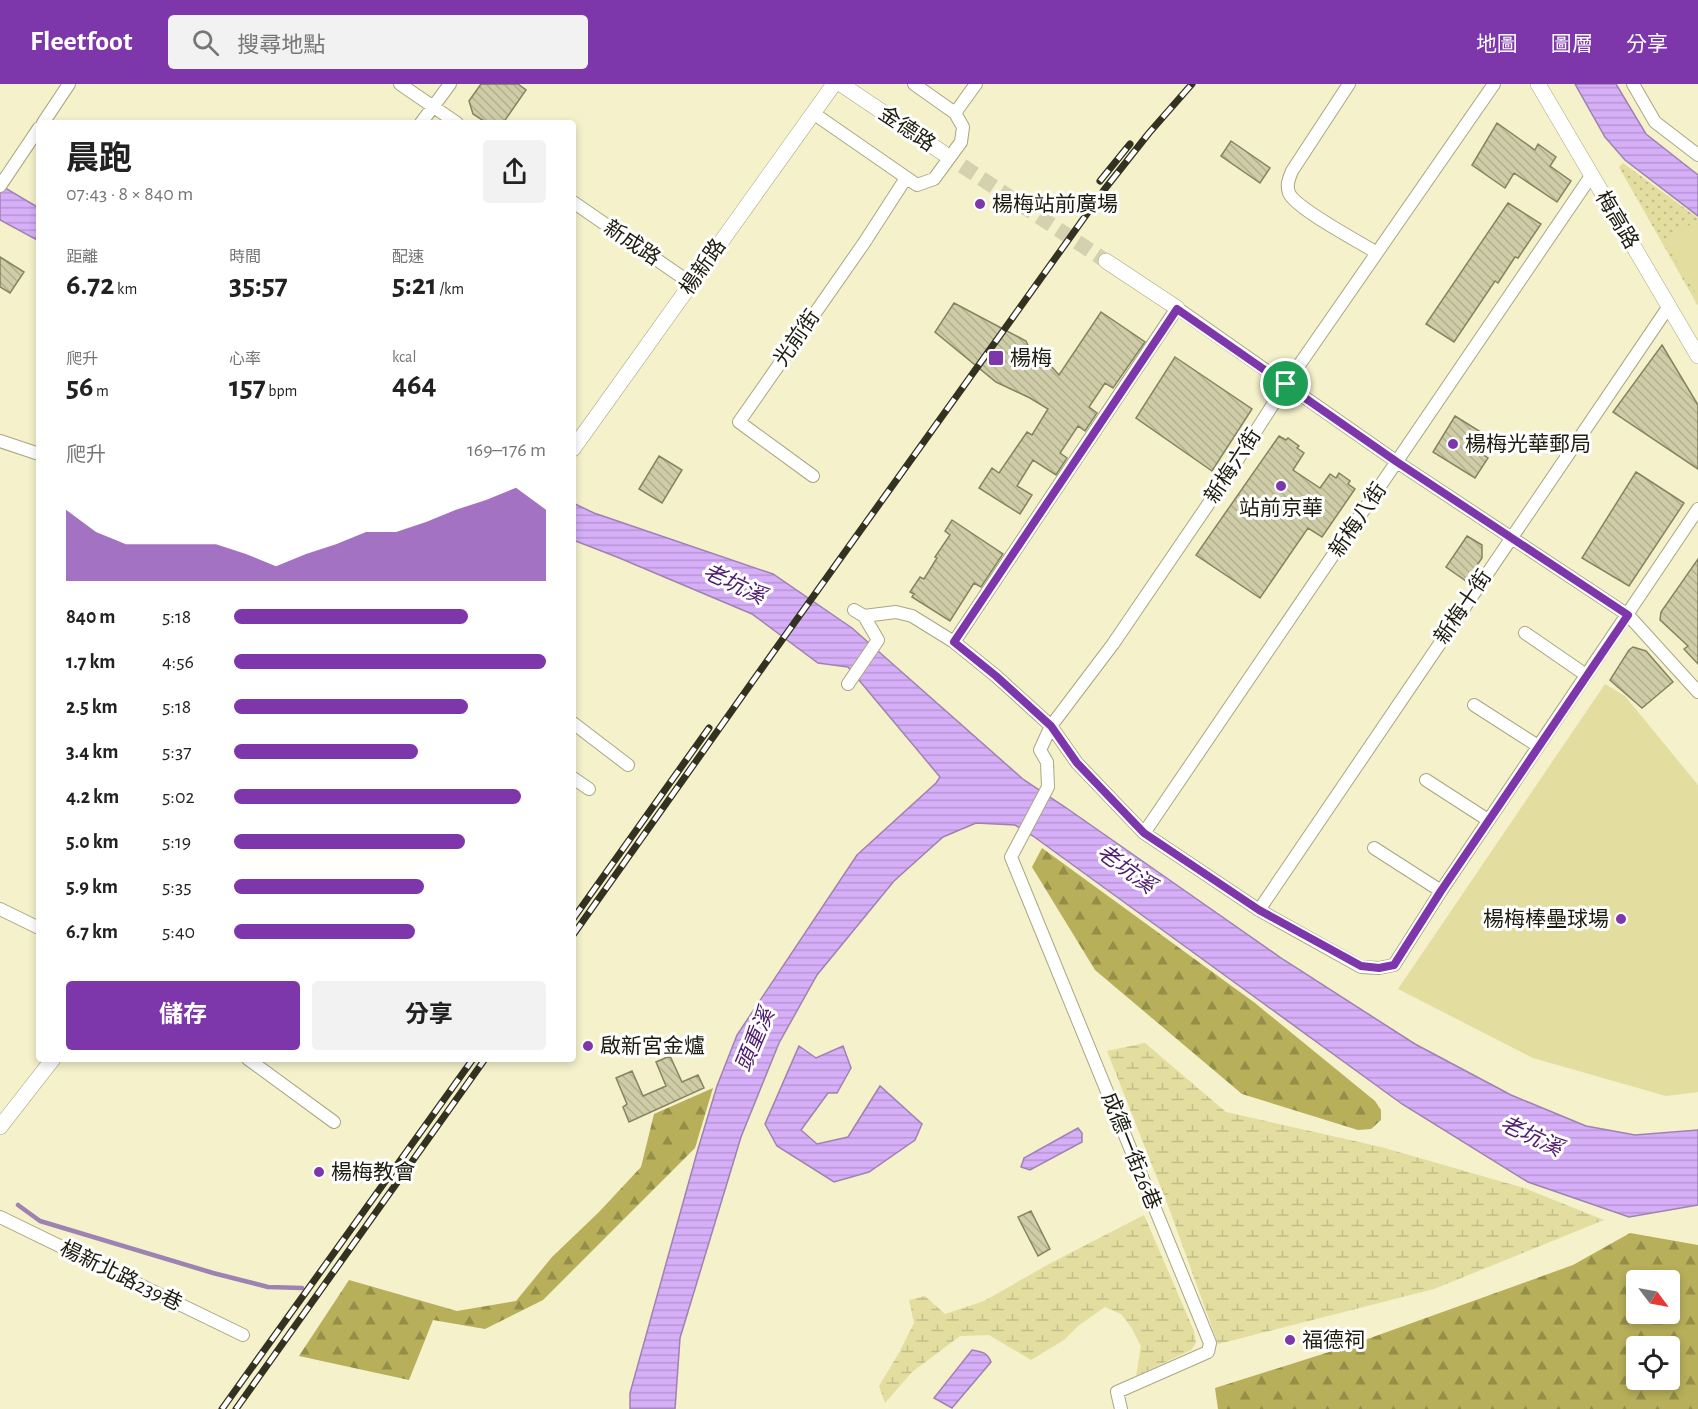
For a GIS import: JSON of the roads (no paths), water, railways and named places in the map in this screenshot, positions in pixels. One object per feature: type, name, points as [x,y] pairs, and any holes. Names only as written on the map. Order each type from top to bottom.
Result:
[{"type":"street","points":[[45,120],[69,84]]},
{"type":"street","points":[[400,84],[452,120]]},
{"type":"street","points":[[424,120],[450,84]]},
{"type":"street","name":"楊新路","points":[[576,445],[834,84]]},
{"type":"street","name":"金德路","points":[[841,84],[943,153]]},
{"type":"street","points":[[813,113],[917,185],[934,179],[961,142],[963,127],[955,113],[914,84]]},
{"type":"street","points":[[955,113],[976,84]]},
{"type":"street","points":[[1349,84],[1292,171],[1287,185],[1290,196],[1303,208],[1377,253]]},
{"type":"street","name":"新梅六街","points":[[1051,726],[1126,625],[1222,484],[1286,384],[1494,84]]},
{"type":"street","name":"梅高路","points":[[1538,84],[1698,356]]},
{"type":"street","points":[[1633,84],[1655,122],[1698,155]]},
{"type":"street","points":[[2,183],[36,132]]},
{"type":"street","name":"新梅八街","points":[[1144,833],[1591,176]]},
{"type":"street","name":"光前街","points":[[813,476],[739,422],[864,243],[906,178]]},
{"type":"street","name":"新成路","points":[[576,204],[692,284]]},
{"type":"street","points":[[1106,261],[1397,462],[1512,536],[1628,615],[1698,692]]},
{"type":"street","name":"新梅十街","points":[[1259,910],[1669,306]]},
{"type":"street","points":[[954,642],[1177,309]]},
{"type":"street","points":[[0,441],[36,453]]},
{"type":"street","points":[[848,684],[878,640],[859,613],[896,612],[912,616],[954,642],[1051,726],[1077,763],[1144,833],[1259,910],[1361,966],[1379,968],[1394,965],[1488,820],[1698,509]]},
{"type":"street","points":[[1525,633],[1586,675]]},
{"type":"street","points":[[1474,705],[1538,746]]},
{"type":"street","points":[[576,725],[628,765]]},
{"type":"street","name":"成德一街26巷","points":[[1051,726],[1040,750],[1047,762],[1048,787],[1011,857],[1210,1343],[1208,1352],[1118,1392],[1120,1409]]},
{"type":"street","points":[[576,780],[589,789]]},
{"type":"street","points":[[1426,780],[1488,820]]},
{"type":"street","points":[[1374,848],[1441,891]]},
{"type":"street","points":[[0,909],[36,927]]},
{"type":"street","points":[[2,1121],[51,1062]]},
{"type":"street","points":[[252,1062],[334,1122]]},
{"type":"street","name":"楊新北路239巷","points":[[0,1216],[243,1335]]},
{"type":"water","points":[[1575,84],[1616,84],[1646,134],[1698,175],[1698,216],[1625,160],[1605,137]]},
{"type":"water","points":[[0,185],[36,206],[36,239],[0,220]]},
{"type":"water","points":[[576,504],[594,513],[773,574],[852,628],[1024,780],[1284,960],[1415,1044],[1511,1095],[1586,1126],[1635,1135],[1698,1130],[1698,1205],[1629,1217],[1528,1182],[1402,1104],[1033,836],[1015,825],[976,823],[943,837],[894,881],[817,975],[779,1043],[741,1137],[680,1338],[675,1409],[630,1409],[630,1393],[698,1149],[717,1086],[737,1035],[857,855],[940,777],[848,667],[818,663],[752,614],[576,541]]},
{"type":"water","points":[[799,1046],[816,1058],[843,1046],[851,1068],[837,1093],[828,1093],[801,1130],[817,1144],[848,1137],[880,1086],[922,1124],[915,1140],[869,1172],[834,1182],[777,1146],[765,1124]]},
{"type":"water","points":[[1078,1128],[1082,1133],[1082,1142],[1030,1170],[1021,1167],[1024,1158]]},
{"type":"water","points":[[972,1350],[986,1354],[991,1362],[952,1408],[934,1398]]},
{"type":"waterway","points":[[18,1205],[40,1221],[213,1273],[268,1287],[302,1288]]},
{"type":"tunnel","points":[[943,153],[1106,261]]},
{"type":"railway","points":[[576,931],[1104,190],[1192,84]]},
{"type":"railway","points":[[1100,181],[1130,144]]},
{"type":"railway","points":[[576,915],[709,728]]},
{"type":"railway","points":[[222,1409],[471,1062]]},
{"type":"railway","points":[[236,1409],[483,1062]]},
{"type":"place","name":"楊梅站前廣場","points":[[980,204]]},
{"type":"place","name":"楊梅","points":[[996,358]]},
{"type":"place","name":"楊梅光華郵局","points":[[1453,444]]},
{"type":"place","name":"站前京華","points":[[1281,486]]},
{"type":"place","name":"楊梅棒壘球場","points":[[1621,919]]},
{"type":"place","name":"啟新宮金爐","points":[[588,1046]]},
{"type":"place","name":"楊梅教會","points":[[319,1172]]},
{"type":"place","name":"福德祠","points":[[1290,1340]]},
{"type":"water label","name":"老坑溪","points":[[734,584]]},
{"type":"water label","name":"老坑溪","points":[[1126,869]]},
{"type":"water label","name":"頭重溪","points":[[755,1040]]},
{"type":"water label","name":"老坑溪","points":[[1531,1136]]}]
